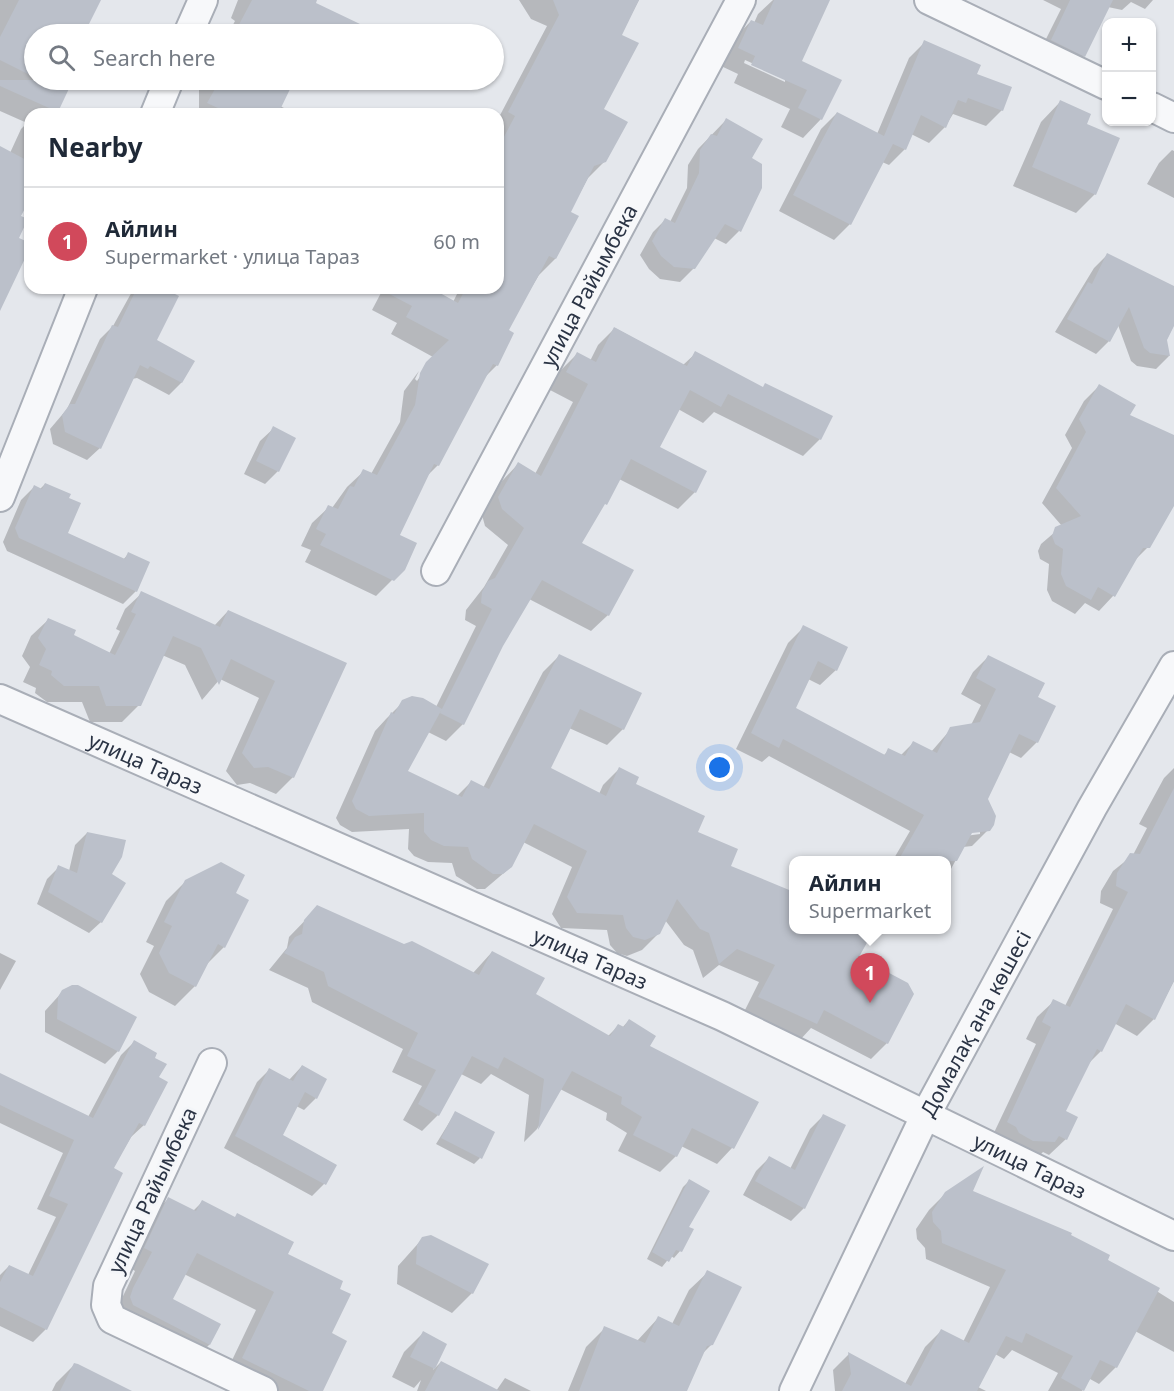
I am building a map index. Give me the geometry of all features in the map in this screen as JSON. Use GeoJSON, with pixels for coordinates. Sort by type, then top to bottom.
{"type":"FeatureCollection","features":[{"type":"Feature","properties":{"kind":"street"},"geometry":{"type":"LineString","coordinates":[[192,24],[203,0]]}},
{"type":"Feature","properties":{"kind":"street","name":"улица Райымбека"},"geometry":{"type":"LineString","coordinates":[[436,571],[741,0]]}},
{"type":"Feature","properties":{"kind":"street"},"geometry":{"type":"LineString","coordinates":[[929,0],[1102,83]]}},
{"type":"Feature","properties":{"kind":"street"},"geometry":{"type":"LineString","coordinates":[[157,108],[165,90]]}},
{"type":"Feature","properties":{"kind":"street"},"geometry":{"type":"LineString","coordinates":[[1156,109],[1174,118]]}},
{"type":"Feature","properties":{"kind":"street"},"geometry":{"type":"LineString","coordinates":[[0,497],[81,294]]}},
{"type":"Feature","properties":{"kind":"street","name":"Домалақ ана көшесі"},"geometry":{"type":"LineString","coordinates":[[794,1391],[925,1116],[1092,808],[1174,666]]}},
{"type":"Feature","properties":{"kind":"street","name":"улица Тараз"},"geometry":{"type":"LineString","coordinates":[[0,699],[722,1016],[1174,1236]]}},
{"type":"Feature","properties":{"kind":"street","name":"улица Райымбека"},"geometry":{"type":"LineString","coordinates":[[212,1063],[108,1286],[106,1305],[112,1318],[262,1391]]}},
{"type":"Feature","properties":{"kind":"building"},"geometry":{"type":"Polygon","coordinates":[[[19,0],[101,0],[89,24],[24,24],[24,72],[0,60],[0,37],[19,0]]]}},
{"type":"Feature","properties":{"kind":"building"},"geometry":{"type":"Polygon","coordinates":[[[252,0],[317,0],[316,3],[360,24],[239,24],[252,0]]]}},
{"type":"Feature","properties":{"kind":"building"},"geometry":{"type":"Polygon","coordinates":[[[553,0],[639,0],[622,35],[639,43],[604,109],[628,122],[606,162],[594,166],[571,212],[579,216],[556,259],[549,256],[509,330],[514,333],[498,366],[493,364],[439,466],[434,464],[400,535],[417,543],[405,570],[394,581],[320,545],[326,534],[316,529],[328,505],[338,509],[350,486],[354,487],[363,469],[377,475],[415,405],[420,373],[426,362],[449,340],[406,317],[412,306],[389,294],[442,294],[458,303],[463,294],[504,294],[504,137],[515,116],[508,112],[559,15],[553,0]]]}},
{"type":"Feature","properties":{"kind":"building"},"geometry":{"type":"Polygon","coordinates":[[[774,0],[830,0],[802,61],[842,80],[822,120],[798,108],[807,90],[751,65],[755,56],[738,48],[751,20],[763,25],[774,0]]]}},
{"type":"Feature","properties":{"kind":"building"},"geometry":{"type":"Polygon","coordinates":[[[1070,0],[1113,0],[1104,18],[1102,18],[1085,57],[1051,40],[1070,0]]]}},
{"type":"Feature","properties":{"kind":"building"},"geometry":{"type":"Polygon","coordinates":[[[924,40],[981,65],[977,74],[1012,87],[1003,111],[968,98],[966,103],[958,100],[946,128],[921,115],[906,150],[893,144],[851,225],[793,195],[837,112],[884,136],[924,40]]]}},
{"type":"Feature","properties":{"kind":"building"},"geometry":{"type":"Polygon","coordinates":[[[0,80],[24,80],[24,90],[68,90],[60,108],[49,108],[0,86],[0,80]]]}},
{"type":"Feature","properties":{"kind":"building"},"geometry":{"type":"Polygon","coordinates":[[[214,90],[290,90],[281,108],[218,108],[207,103],[214,90]]]}},
{"type":"Feature","properties":{"kind":"building"},"geometry":{"type":"Polygon","coordinates":[[[1060,100],[1091,114],[1087,124],[1120,138],[1096,195],[1032,167],[1060,100]]]}},
{"type":"Feature","properties":{"kind":"building"},"geometry":{"type":"Polygon","coordinates":[[[726,118],[763,139],[752,158],[762,164],[762,188],[741,232],[725,224],[695,269],[674,267],[661,256],[652,241],[665,218],[675,223],[699,173],[700,150],[711,134],[717,136],[726,118]]]}},
{"type":"Feature","properties":{"kind":"building"},"geometry":{"type":"Polygon","coordinates":[[[0,146],[24,159],[24,210],[21,216],[24,217],[24,227],[19,238],[24,240],[24,261],[0,311],[0,146]]]}},
{"type":"Feature","properties":{"kind":"building"},"geometry":{"type":"Polygon","coordinates":[[[1107,253],[1174,286],[1174,326],[1167,340],[1170,356],[1150,353],[1144,348],[1129,307],[1110,342],[1067,319],[1088,282],[1092,284],[1107,253]]]}},
{"type":"Feature","properties":{"kind":"building"},"geometry":{"type":"Polygon","coordinates":[[[134,294],[175,294],[179,296],[157,340],[195,361],[182,383],[150,366],[148,369],[140,365],[101,449],[65,432],[62,415],[70,404],[75,404],[112,325],[118,327],[134,294]]]}},
{"type":"Feature","properties":{"kind":"building"},"geometry":{"type":"Polygon","coordinates":[[[614,327],[687,366],[695,351],[763,387],[765,383],[833,416],[821,440],[728,394],[721,407],[690,390],[660,447],[707,471],[696,493],[631,459],[607,505],[605,504],[582,543],[634,570],[609,616],[542,580],[503,646],[464,725],[440,713],[492,609],[481,603],[482,592],[488,581],[495,578],[524,528],[502,509],[498,497],[518,462],[541,476],[588,384],[566,372],[577,352],[596,362],[614,327]]]}},
{"type":"Feature","properties":{"kind":"building"},"geometry":{"type":"Polygon","coordinates":[[[1099,384],[1136,405],[1130,415],[1174,435],[1174,506],[1150,548],[1143,548],[1115,597],[1098,587],[1091,600],[1066,586],[1061,574],[1063,549],[1055,544],[1052,536],[1055,527],[1081,516],[1056,488],[1086,432],[1079,419],[1099,384]]]}},
{"type":"Feature","properties":{"kind":"building"},"geometry":{"type":"Polygon","coordinates":[[[273,426],[296,438],[279,472],[256,461],[273,426]]]}},
{"type":"Feature","properties":{"kind":"building"},"geometry":{"type":"Polygon","coordinates":[[[45,483],[71,494],[69,498],[81,503],[68,533],[125,559],[128,552],[150,562],[137,592],[19,538],[15,528],[34,485],[42,489],[45,483]]]}},
{"type":"Feature","properties":{"kind":"building"},"geometry":{"type":"Polygon","coordinates":[[[141,591],[220,627],[228,610],[347,663],[294,778],[268,767],[254,768],[242,753],[275,681],[231,659],[219,685],[201,648],[173,636],[141,706],[106,706],[99,686],[64,686],[51,675],[52,671],[39,665],[46,649],[38,638],[48,618],[76,630],[74,635],[115,655],[136,614],[131,612],[141,591]]]}},
{"type":"Feature","properties":{"kind":"building"},"geometry":{"type":"Polygon","coordinates":[[[803,625],[848,647],[837,671],[818,661],[796,708],[885,755],[888,748],[905,756],[913,741],[937,753],[950,727],[980,722],[996,689],[976,678],[988,655],[1045,683],[1038,697],[1056,706],[1038,743],[1019,734],[988,799],[996,816],[994,825],[990,831],[972,833],[957,861],[951,861],[951,856],[901,856],[924,815],[783,739],[779,748],[751,733],[803,625]]]}},
{"type":"Feature","properties":{"kind":"building"},"geometry":{"type":"Polygon","coordinates":[[[559,654],[642,693],[624,730],[580,709],[551,768],[606,796],[619,767],[639,777],[636,784],[705,816],[698,832],[738,849],[731,866],[789,890],[789,934],[872,934],[859,957],[908,983],[914,994],[888,1044],[824,1010],[817,1024],[758,997],[775,965],[737,949],[719,964],[709,933],[700,929],[677,899],[660,934],[645,940],[633,937],[626,928],[623,915],[577,913],[567,897],[587,851],[534,824],[512,867],[503,874],[493,874],[472,859],[468,847],[444,846],[431,840],[424,832],[424,813],[369,816],[356,809],[352,801],[391,712],[394,714],[402,700],[412,696],[423,698],[442,709],[408,771],[462,797],[471,780],[489,789],[559,654]]]}},
{"type":"Feature","properties":{"kind":"building"},"geometry":{"type":"Polygon","coordinates":[[[1174,788],[1174,981],[1155,1020],[1126,1004],[1102,1052],[1097,1049],[1066,1111],[1078,1117],[1067,1140],[1059,1136],[1055,1142],[1033,1141],[1019,1133],[1016,1127],[1007,1122],[1051,1027],[1042,1022],[1053,999],[1070,1007],[1128,892],[1116,886],[1117,873],[1130,853],[1140,854],[1174,788]]]}},
{"type":"Feature","properties":{"kind":"building"},"geometry":{"type":"Polygon","coordinates":[[[87,832],[126,840],[122,857],[112,874],[126,883],[102,923],[48,892],[58,865],[77,873],[87,832]]]}},
{"type":"Feature","properties":{"kind":"building"},"geometry":{"type":"Polygon","coordinates":[[[221,862],[245,875],[236,893],[249,900],[225,948],[218,944],[196,987],[169,973],[159,953],[172,926],[164,922],[185,880],[221,862]]]}},
{"type":"Feature","properties":{"kind":"building"},"geometry":{"type":"Polygon","coordinates":[[[317,905],[404,944],[412,941],[479,975],[492,951],[545,978],[536,994],[610,1036],[618,1024],[624,1027],[629,1019],[656,1036],[650,1046],[759,1102],[734,1149],[692,1128],[677,1157],[633,1135],[642,1117],[621,1104],[622,1097],[572,1071],[538,1130],[544,1079],[504,1057],[498,1069],[472,1056],[439,1116],[418,1104],[436,1070],[407,1056],[418,1033],[328,986],[324,972],[284,953],[295,937],[302,934],[304,920],[317,905]]]}},
{"type":"Feature","properties":{"kind":"building"},"geometry":{"type":"Polygon","coordinates":[[[78,985],[137,1017],[119,1052],[57,1019],[58,997],[62,990],[78,985]]]}},
{"type":"Feature","properties":{"kind":"building"},"geometry":{"type":"Polygon","coordinates":[[[134,1040],[157,1053],[155,1058],[167,1064],[159,1077],[168,1082],[145,1126],[139,1123],[114,1168],[123,1173],[47,1330],[0,1307],[0,1282],[9,1265],[33,1276],[68,1204],[49,1196],[74,1140],[0,1105],[0,1073],[93,1118],[134,1040]]]}},
{"type":"Feature","properties":{"kind":"building"},"geometry":{"type":"Polygon","coordinates":[[[302,1065],[327,1079],[317,1099],[305,1092],[283,1135],[337,1165],[326,1185],[235,1136],[269,1068],[293,1081],[302,1065]]]}},
{"type":"Feature","properties":{"kind":"building"},"geometry":{"type":"Polygon","coordinates":[[[455,1111],[495,1132],[482,1159],[441,1138],[455,1111]]]}},
{"type":"Feature","properties":{"kind":"building"},"geometry":{"type":"Polygon","coordinates":[[[823,1114],[846,1125],[805,1209],[755,1181],[769,1156],[795,1170],[823,1114]]]}},
{"type":"Feature","properties":{"kind":"building"},"geometry":{"type":"Polygon","coordinates":[[[984,1166],[973,1191],[1072,1233],[1071,1235],[1110,1255],[1108,1260],[1160,1288],[1117,1368],[1100,1360],[1084,1391],[1061,1378],[1073,1356],[1026,1333],[1022,1343],[1006,1336],[977,1391],[842,1391],[851,1374],[848,1352],[911,1386],[941,1329],[969,1343],[1006,1270],[942,1243],[941,1231],[933,1222],[932,1212],[945,1192],[984,1166]]]}},
{"type":"Feature","properties":{"kind":"building"},"geometry":{"type":"Polygon","coordinates":[[[689,1179],[710,1191],[689,1227],[694,1229],[682,1252],[676,1250],[669,1262],[652,1252],[689,1179]]]}},
{"type":"Feature","properties":{"kind":"building"},"geometry":{"type":"Polygon","coordinates":[[[168,1197],[196,1211],[202,1200],[235,1217],[237,1213],[294,1242],[288,1254],[343,1281],[340,1289],[351,1294],[332,1333],[347,1341],[323,1391],[309,1391],[242,1358],[274,1292],[197,1253],[173,1299],[221,1324],[210,1345],[133,1305],[130,1297],[133,1288],[152,1252],[144,1248],[168,1197]]]}},
{"type":"Feature","properties":{"kind":"building"},"geometry":{"type":"Polygon","coordinates":[[[431,1235],[489,1264],[473,1294],[416,1264],[417,1245],[422,1237],[431,1235]]]}},
{"type":"Feature","properties":{"kind":"building"},"geometry":{"type":"Polygon","coordinates":[[[707,1270],[742,1287],[713,1345],[707,1346],[687,1391],[579,1391],[604,1326],[645,1343],[658,1316],[679,1326],[707,1270]]]}},
{"type":"Feature","properties":{"kind":"building"},"geometry":{"type":"Polygon","coordinates":[[[423,1331],[447,1344],[435,1369],[410,1357],[423,1331]]]}},
{"type":"Feature","properties":{"kind":"building"},"geometry":{"type":"Polygon","coordinates":[[[441,1361],[500,1391],[425,1391],[441,1361]]]}},
{"type":"Feature","properties":{"kind":"building"},"geometry":{"type":"Polygon","coordinates":[[[74,1363],[78,1364],[132,1391],[60,1391],[74,1363]]]}},
{"type":"Feature","properties":{"kind":"place","name":"Айлин"},"geometry":{"type":"Point","coordinates":[870,1003]}}]}
